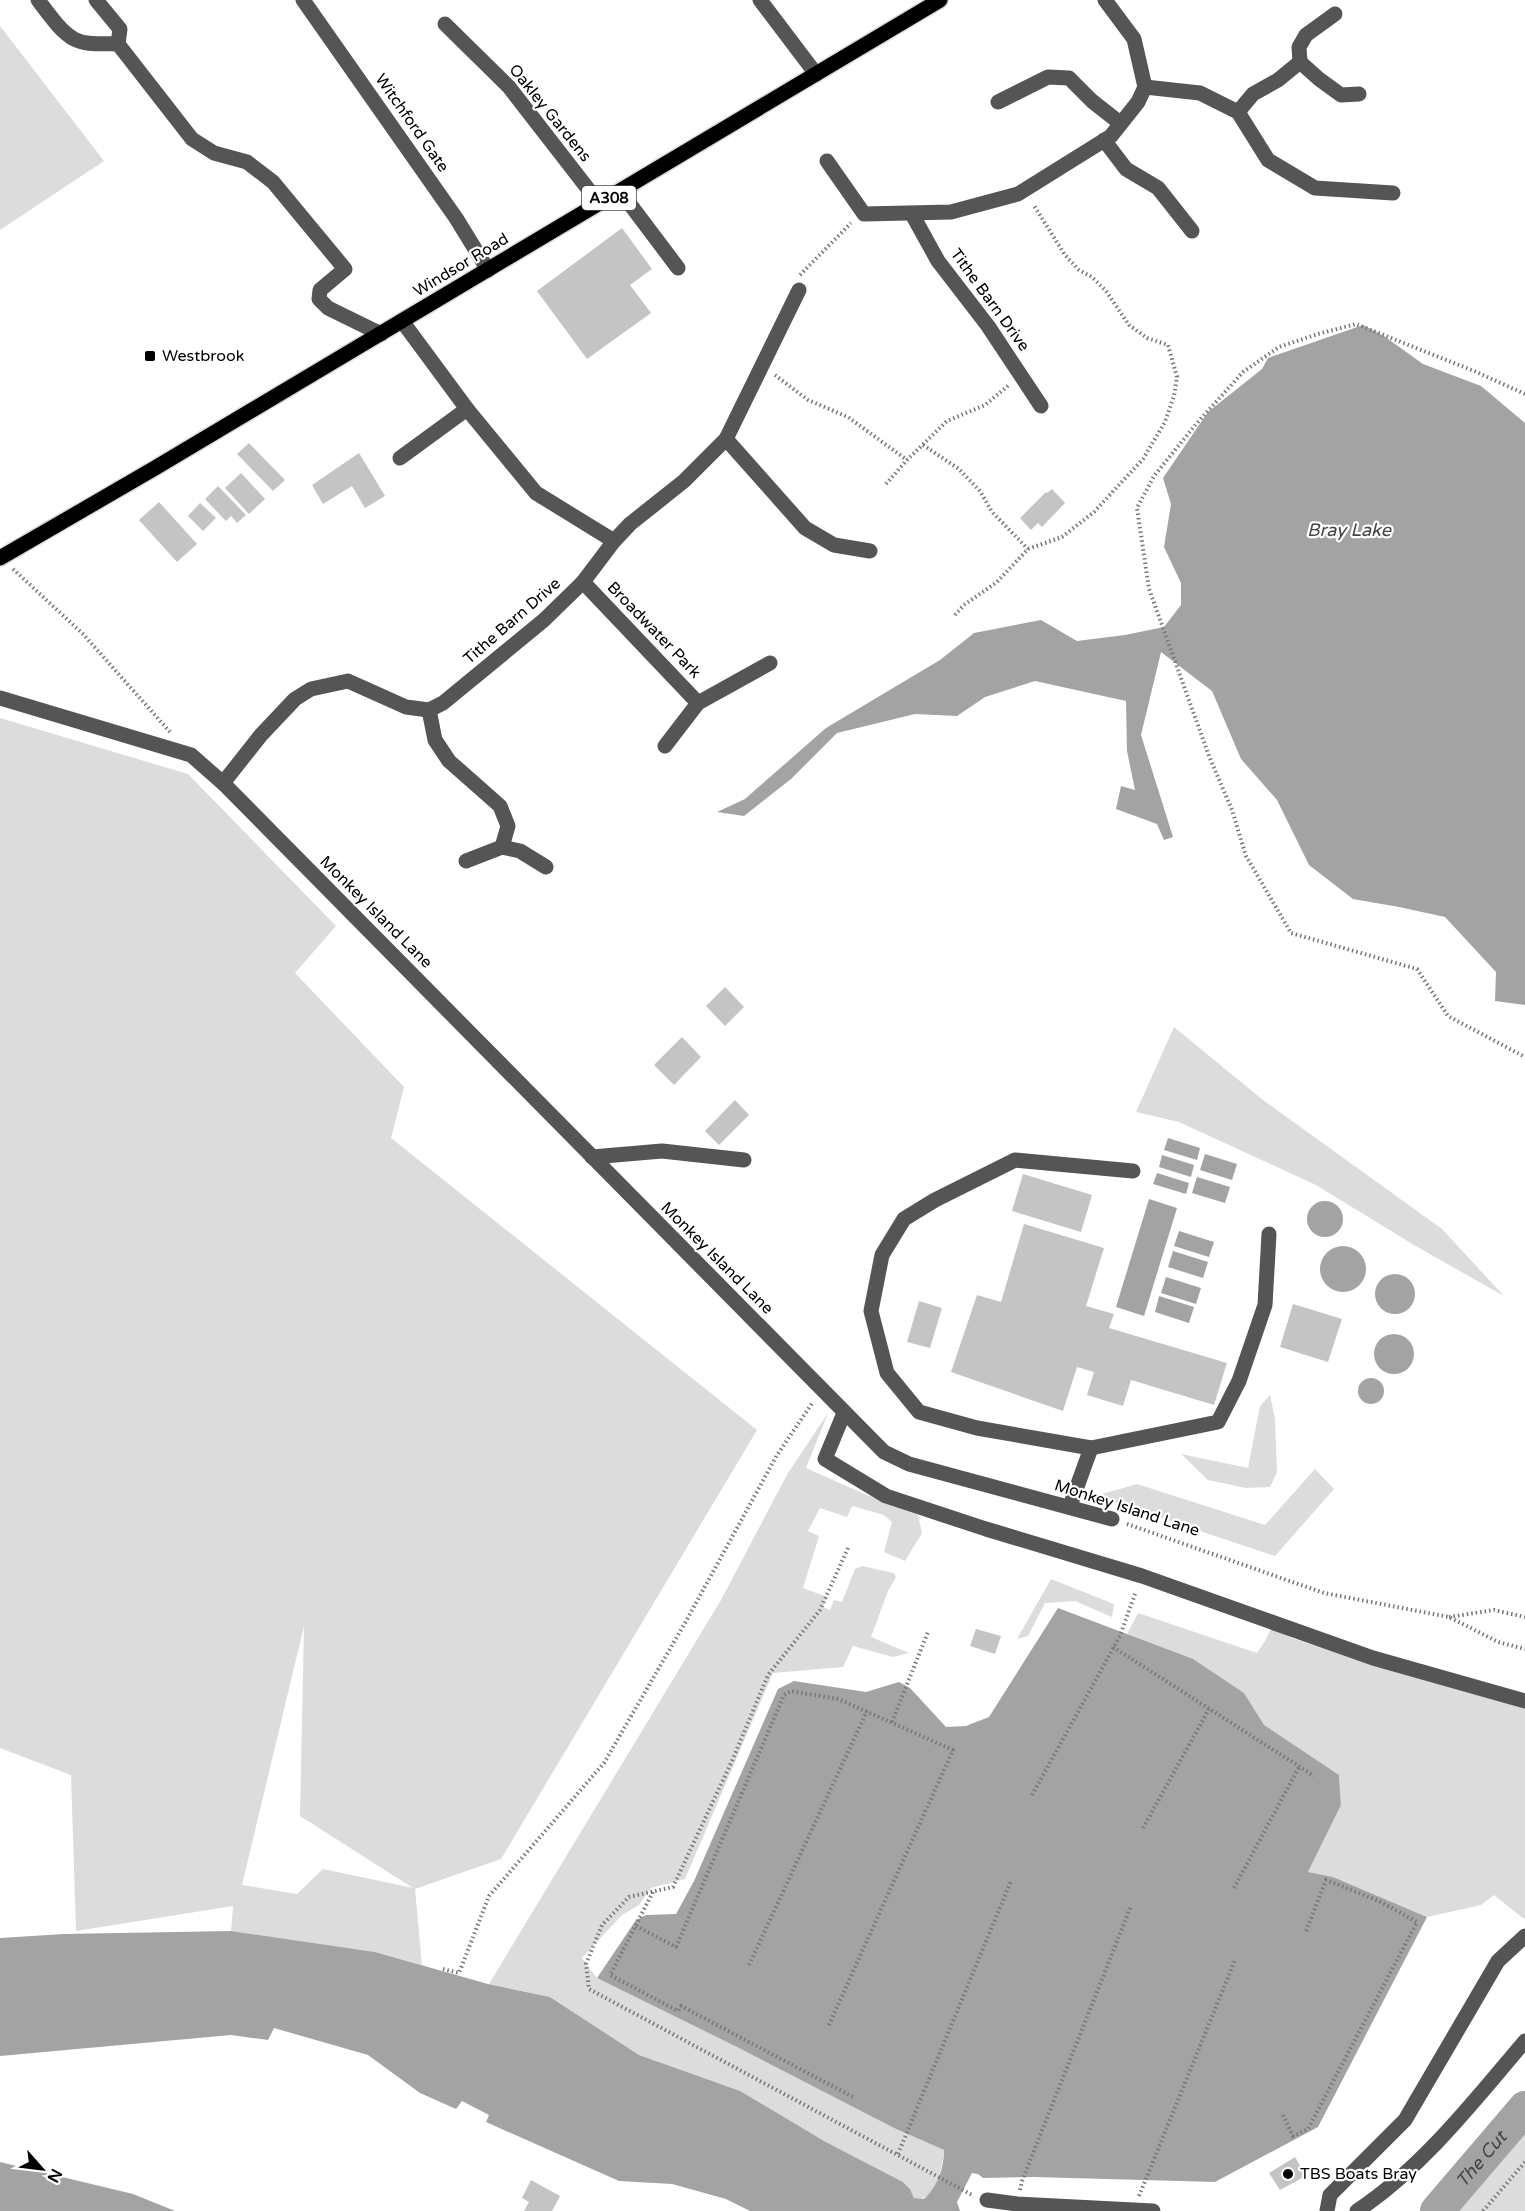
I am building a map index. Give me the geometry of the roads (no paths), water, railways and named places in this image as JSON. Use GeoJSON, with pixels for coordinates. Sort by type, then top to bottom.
{"type":"FeatureCollection","features":[{"type":"Feature","properties":{"kind":"main road","name":"Windsor Road"},"geometry":{"type":"LineString","coordinates":[[4,561],[940,0]]}},
{"type":"Feature","properties":{"kind":"street"},"geometry":{"type":"LineString","coordinates":[[38,0],[59,26],[74,39],[90,44],[118,44]]}},
{"type":"Feature","properties":{"kind":"street"},"geometry":{"type":"LineString","coordinates":[[96,0],[120,29],[118,44],[192,139],[214,153],[247,162],[273,182],[345,269],[320,290],[319,299],[328,308],[381,334]]}},
{"type":"Feature","properties":{"kind":"street","name":"Witchford Gate"},"geometry":{"type":"LineString","coordinates":[[303,0],[456,218],[488,270]]}},
{"type":"Feature","properties":{"kind":"street"},"geometry":{"type":"LineString","coordinates":[[760,0],[816,74]]}},
{"type":"Feature","properties":{"kind":"street"},"geometry":{"type":"LineString","coordinates":[[827,161],[864,214],[951,212],[1018,194],[1025,190],[1111,136],[1138,102],[1145,87],[1134,39],[1105,0]]}},
{"type":"Feature","properties":{"kind":"street"},"geometry":{"type":"LineString","coordinates":[[1335,14],[1306,35],[1299,47],[1300,62],[1341,95],[1359,94]]}},
{"type":"Feature","properties":{"kind":"street","name":"Oakley Gardens"},"geometry":{"type":"LineString","coordinates":[[445,24],[509,87],[599,203]]}},
{"type":"Feature","properties":{"kind":"street"},"geometry":{"type":"LineString","coordinates":[[1238,112],[1253,94],[1278,80],[1300,62]]}},
{"type":"Feature","properties":{"kind":"street"},"geometry":{"type":"LineString","coordinates":[[998,102],[1048,77],[1069,78],[1092,101],[1120,123]]}},
{"type":"Feature","properties":{"kind":"street"},"geometry":{"type":"LineString","coordinates":[[1145,87],[1200,93],[1238,112],[1268,160],[1315,188],[1393,193]]}},
{"type":"Feature","properties":{"kind":"street"},"geometry":{"type":"LineString","coordinates":[[1104,140],[1126,170],[1158,188],[1192,231]]}},
{"type":"Feature","properties":{"kind":"street"},"geometry":{"type":"LineString","coordinates":[[620,191],[678,268]]}},
{"type":"Feature","properties":{"kind":"street","name":"Tithe Barn Drive"},"geometry":{"type":"LineString","coordinates":[[912,214],[939,261],[988,326],[1041,406]]}},
{"type":"Feature","properties":{"kind":"street","name":"Tithe Barn Drive"},"geometry":{"type":"LineString","coordinates":[[429,710],[443,703],[544,620],[583,582],[630,524],[684,481],[726,439],[799,290]]}},
{"type":"Feature","properties":{"kind":"street"},"geometry":{"type":"LineString","coordinates":[[402,321],[467,409],[536,492],[614,541]]}},
{"type":"Feature","properties":{"kind":"street"},"geometry":{"type":"LineString","coordinates":[[400,458],[467,409]]}},
{"type":"Feature","properties":{"kind":"street"},"geometry":{"type":"LineString","coordinates":[[726,439],[805,528],[834,545],[870,551]]}},
{"type":"Feature","properties":{"kind":"street","name":"Broadwater Park"},"geometry":{"type":"LineString","coordinates":[[583,582],[698,703]]}},
{"type":"Feature","properties":{"kind":"street","name":"Broadwater Park"},"geometry":{"type":"LineString","coordinates":[[665,746],[698,703],[770,663]]}},
{"type":"Feature","properties":{"kind":"street"},"geometry":{"type":"LineString","coordinates":[[223,783],[261,735],[296,699],[311,689],[348,681],[406,707],[429,710],[435,740],[448,761],[500,806],[508,826],[502,847]]}},
{"type":"Feature","properties":{"kind":"street","name":"Monkey Island Lane"},"geometry":{"type":"LineString","coordinates":[[0,698],[191,754],[223,783],[884,1452],[909,1464],[1112,1519]]}},
{"type":"Feature","properties":{"kind":"street"},"geometry":{"type":"LineString","coordinates":[[466,861],[502,847],[519,851],[546,867]]}},
{"type":"Feature","properties":{"kind":"street"},"geometry":{"type":"LineString","coordinates":[[592,1156],[662,1151],[744,1160]]}},
{"type":"Feature","properties":{"kind":"street"},"geometry":{"type":"LineString","coordinates":[[1133,1171],[1015,1160],[935,1200],[904,1219],[882,1255],[871,1311],[887,1373],[919,1412],[977,1428],[1091,1448],[1218,1422],[1239,1381],[1266,1305],[1269,1234]]}},
{"type":"Feature","properties":{"kind":"street"},"geometry":{"type":"LineString","coordinates":[[844,1413],[825,1459],[886,1496],[1142,1576],[1373,1658],[1525,1701]]}},
{"type":"Feature","properties":{"kind":"street"},"geometry":{"type":"LineString","coordinates":[[1070,1506],[1091,1448]]}},
{"type":"Feature","properties":{"kind":"street"},"geometry":{"type":"LineString","coordinates":[[1327,2211],[1330,2195],[1405,2120],[1498,1960],[1525,1936]]}},
{"type":"Feature","properties":{"kind":"street"},"geometry":{"type":"LineString","coordinates":[[1357,2211],[1386,2192],[1455,2122],[1525,2041]]}},
{"type":"Feature","properties":{"kind":"street"},"geometry":{"type":"LineString","coordinates":[[981,2198],[1017,2204],[1153,2211]]}},
{"type":"Feature","properties":{"kind":"water","name":"Bray Lake"},"geometry":{"type":"Polygon","coordinates":[[[1363,325],[1384,336],[1423,364],[1481,386],[1525,423],[1525,1005],[1495,1001],[1496,972],[1445,917],[1353,899],[1309,865],[1277,800],[1241,759],[1212,691],[1161,652],[1141,735],[1173,837],[1164,840],[1157,824],[1116,809],[1121,786],[1135,790],[1127,751],[1126,701],[1035,681],[985,697],[957,716],[915,714],[837,733],[791,779],[744,816],[717,812],[745,799],[826,728],[940,660],[974,633],[1041,620],[1077,641],[1164,627],[1181,605],[1181,583],[1164,547],[1171,504],[1163,478],[1208,412],[1262,369],[1268,358],[1363,325]]]}},
{"type":"Feature","properties":{"kind":"water"},"geometry":{"type":"Polygon","coordinates":[[[1168,1138],[1200,1148],[1197,1160],[1164,1150],[1168,1138]]]}},
{"type":"Feature","properties":{"kind":"water"},"geometry":{"type":"Polygon","coordinates":[[[1205,1154],[1237,1164],[1232,1180],[1200,1170],[1205,1154]]]}},
{"type":"Feature","properties":{"kind":"water"},"geometry":{"type":"Polygon","coordinates":[[[1162,1155],[1194,1165],[1191,1177],[1159,1167],[1162,1155]]]}},
{"type":"Feature","properties":{"kind":"water"},"geometry":{"type":"Polygon","coordinates":[[[1157,1173],[1189,1183],[1186,1194],[1153,1184],[1157,1173]]]}},
{"type":"Feature","properties":{"kind":"water"},"geometry":{"type":"Polygon","coordinates":[[[1197,1177],[1230,1187],[1225,1203],[1192,1193],[1197,1177]]]}},
{"type":"Feature","properties":{"kind":"water"},"geometry":{"type":"Polygon","coordinates":[[[1149,1199],[1177,1208],[1144,1316],[1116,1307],[1149,1199]]]}},
{"type":"Feature","properties":{"kind":"water"},"geometry":{"type":"Polygon","coordinates":[[[1325,1201],[1338,1206],[1343,1219],[1338,1232],[1325,1237],[1312,1232],[1307,1219],[1312,1206],[1325,1201]]]}},
{"type":"Feature","properties":{"kind":"water"},"geometry":{"type":"Polygon","coordinates":[[[1179,1231],[1214,1242],[1209,1257],[1174,1246],[1179,1231]]]}},
{"type":"Feature","properties":{"kind":"water"},"geometry":{"type":"Polygon","coordinates":[[[1343,1246],[1359,1253],[1366,1269],[1359,1285],[1343,1292],[1327,1285],[1320,1269],[1327,1253],[1343,1246]]]}},
{"type":"Feature","properties":{"kind":"water"},"geometry":{"type":"Polygon","coordinates":[[[1173,1251],[1208,1262],[1203,1278],[1168,1267],[1173,1251]]]}},
{"type":"Feature","properties":{"kind":"water"},"geometry":{"type":"Polygon","coordinates":[[[1395,1274],[1409,1280],[1415,1294],[1409,1308],[1395,1314],[1381,1308],[1375,1294],[1381,1280],[1395,1274]]]}},
{"type":"Feature","properties":{"kind":"water"},"geometry":{"type":"Polygon","coordinates":[[[1166,1277],[1201,1288],[1196,1304],[1161,1293],[1166,1277]]]}},
{"type":"Feature","properties":{"kind":"water"},"geometry":{"type":"Polygon","coordinates":[[[1159,1296],[1194,1307],[1189,1323],[1155,1312],[1159,1296]]]}},
{"type":"Feature","properties":{"kind":"water"},"geometry":{"type":"Polygon","coordinates":[[[1394,1334],[1408,1340],[1414,1354],[1408,1368],[1394,1374],[1380,1368],[1374,1354],[1380,1340],[1394,1334]]]}},
{"type":"Feature","properties":{"kind":"water"},"geometry":{"type":"Polygon","coordinates":[[[1371,1378],[1380,1382],[1384,1391],[1380,1400],[1371,1404],[1362,1400],[1358,1391],[1362,1382],[1371,1378]]]}},
{"type":"Feature","properties":{"kind":"water"},"geometry":{"type":"Polygon","coordinates":[[[1058,1608],[1193,1659],[1244,1693],[1264,1725],[1339,1775],[1341,1805],[1308,1872],[1333,1877],[1427,1917],[1318,2127],[1215,2182],[1034,2177],[983,2178],[972,2173],[957,2202],[960,2211],[750,2211],[726,2199],[672,2184],[619,2181],[486,2122],[489,2115],[462,2101],[456,2109],[420,2093],[368,2055],[274,2028],[268,2040],[231,2035],[0,2056],[0,1938],[64,1934],[231,1931],[375,1952],[488,1984],[550,1997],[639,2055],[740,2091],[824,2141],[903,2182],[910,2189],[914,2198],[924,2199],[939,2176],[944,2150],[894,2128],[597,1978],[636,1920],[646,1915],[676,1914],[694,1881],[778,1689],[794,1681],[866,1692],[899,1682],[910,1688],[946,1727],[966,1726],[989,1717],[1058,1608]]]}},
{"type":"Feature","properties":{"kind":"water"},"geometry":{"type":"Polygon","coordinates":[[[0,2162],[133,2194],[175,2211],[0,2211],[0,2162]]]}},
{"type":"Feature","properties":{"kind":"waterway","name":"The Cut"},"geometry":{"type":"LineString","coordinates":[[1437,2211],[1525,2108]]}},
{"type":"Feature","properties":{"kind":"place","name":"Westbrook"},"geometry":{"type":"Point","coordinates":[150,356]}},
{"type":"Feature","properties":{"kind":"place","name":"TBS Boats Bray"},"geometry":{"type":"Point","coordinates":[1288,2174]}}]}
